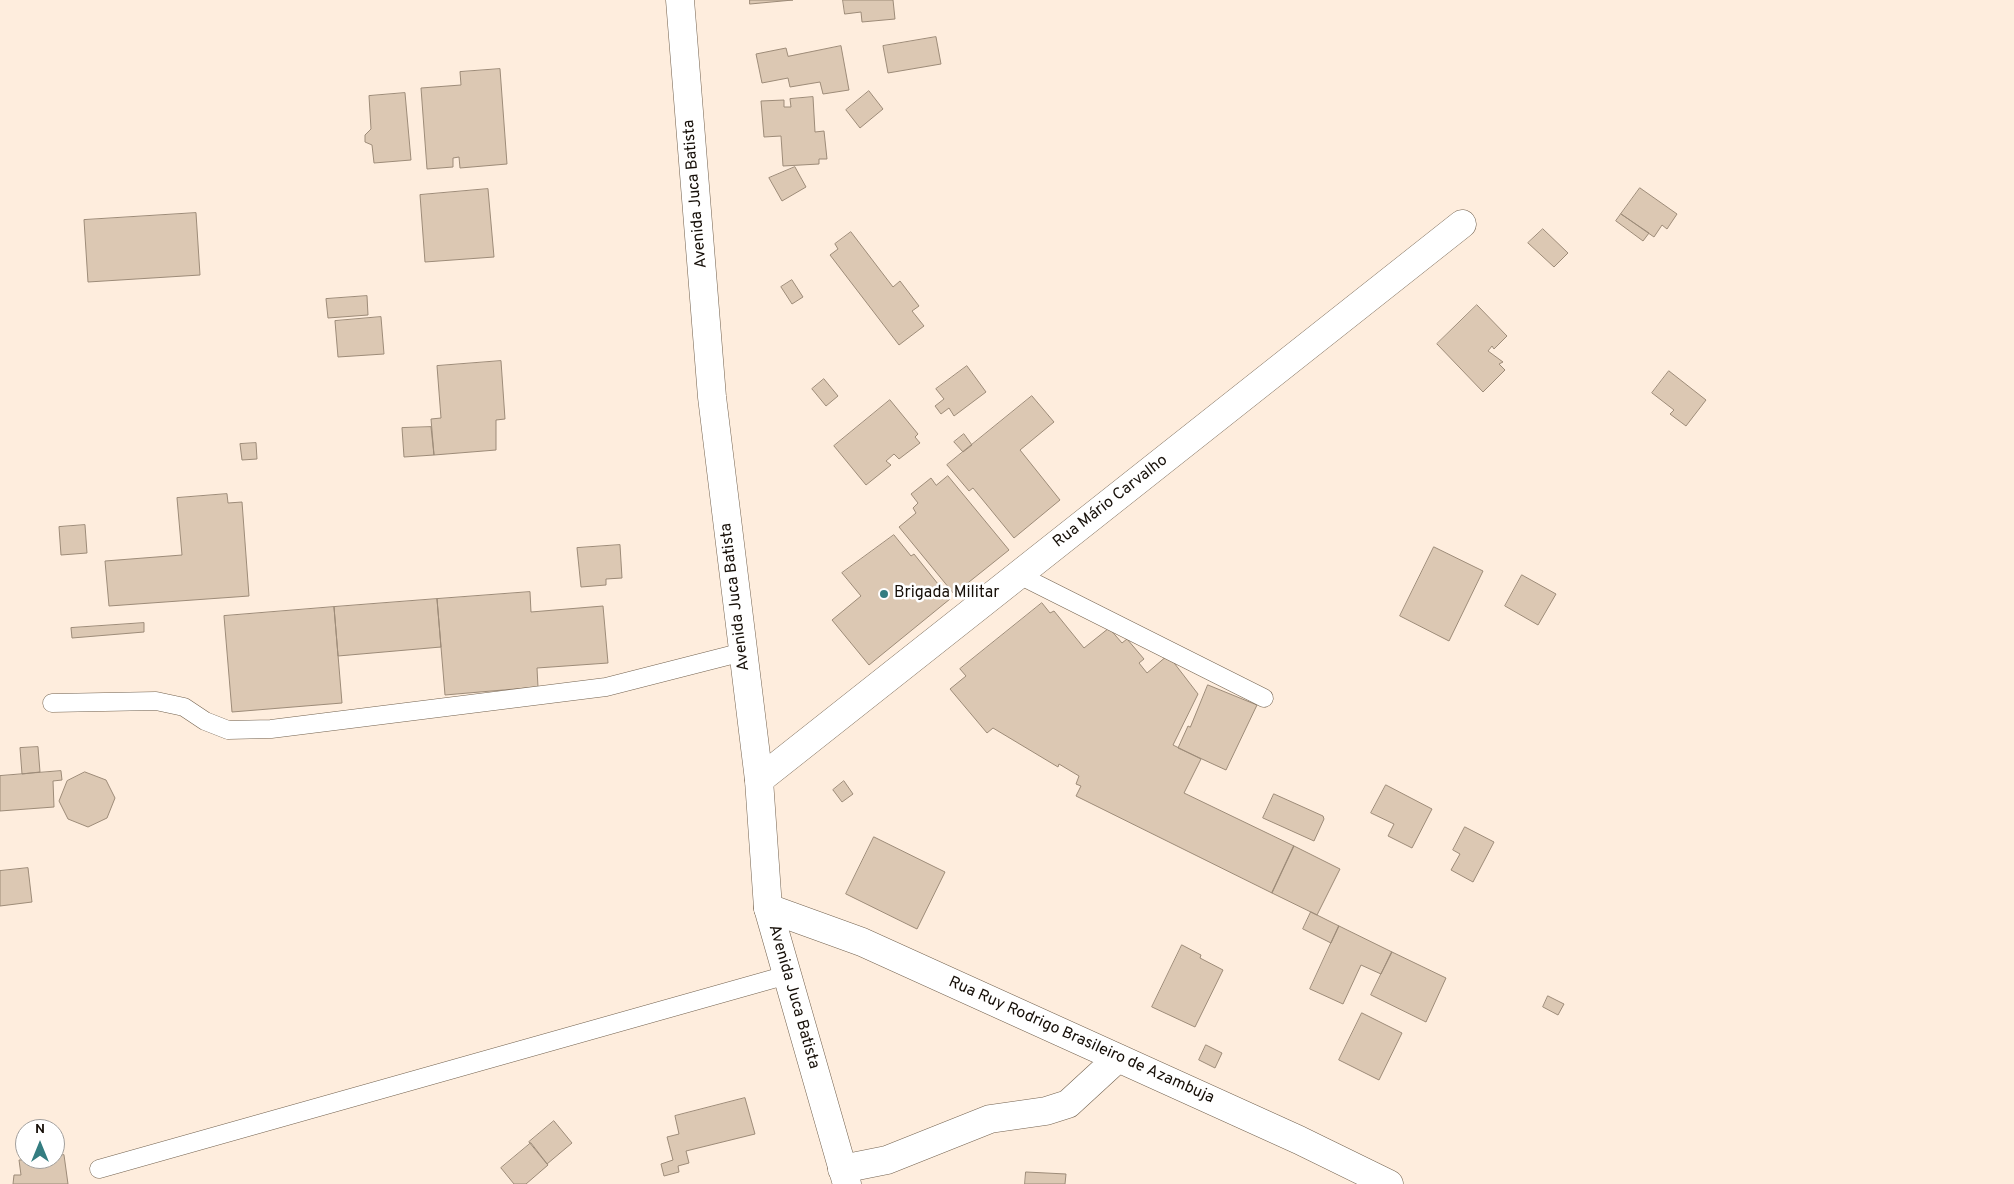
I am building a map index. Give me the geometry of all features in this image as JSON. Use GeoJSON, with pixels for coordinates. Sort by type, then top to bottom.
{"type":"FeatureCollection","features":[{"type":"Feature","properties":{"kind":"street","name":"Avenida Juca Batista"},"geometry":{"type":"LineString","coordinates":[[680,0],[712,397],[759,780],[768,908],[844,1177]]}},
{"type":"Feature","properties":{"kind":"street","name":"Rua Mário Carvalho"},"geometry":{"type":"LineString","coordinates":[[759,780],[1462,224]]}},
{"type":"Feature","properties":{"kind":"street","name":"Rua Ruy Rodrigo Brasileiro de Azambuja"},"geometry":{"type":"LineString","coordinates":[[768,908],[862,942],[1299,1140],[1389,1184]]}},
{"type":"Feature","properties":{"kind":"street"},"geometry":{"type":"LineString","coordinates":[[844,1177],[990,1119],[1046,1111],[1068,1104],[1118,1058]]}},
{"type":"Feature","properties":{"kind":"lane"},"geometry":{"type":"LineString","coordinates":[[1019,575],[1264,698]]}},
{"type":"Feature","properties":{"kind":"lane"},"geometry":{"type":"LineString","coordinates":[[52,703],[156,701],[184,707],[206,721],[228,730],[271,728],[606,687],[743,652]]}},
{"type":"Feature","properties":{"kind":"lane"},"geometry":{"type":"LineString","coordinates":[[99,1169],[787,975]]}},
{"type":"Feature","properties":{"kind":"building"},"geometry":{"type":"Polygon","coordinates":[[[750,0],[793,0],[750,4],[750,0]]]}},
{"type":"Feature","properties":{"kind":"building"},"geometry":{"type":"Polygon","coordinates":[[[843,0],[893,0],[895,19],[862,22],[861,12],[845,14],[843,0]]]}},
{"type":"Feature","properties":{"kind":"building"},"geometry":{"type":"Polygon","coordinates":[[[936,37],[941,64],[888,73],[883,46],[936,37]]]}},
{"type":"Feature","properties":{"kind":"building"},"geometry":{"type":"Polygon","coordinates":[[[841,46],[849,90],[823,94],[820,82],[790,87],[788,78],[762,83],[756,54],[786,48],[788,56],[841,46]]]}},
{"type":"Feature","properties":{"kind":"building"},"geometry":{"type":"Polygon","coordinates":[[[500,69],[507,164],[460,168],[459,157],[453,158],[453,167],[427,169],[421,88],[461,85],[460,72],[500,69]]]}},
{"type":"Feature","properties":{"kind":"building"},"geometry":{"type":"Polygon","coordinates":[[[869,91],[883,109],[860,128],[846,110],[869,91]]]}},
{"type":"Feature","properties":{"kind":"building"},"geometry":{"type":"Polygon","coordinates":[[[405,93],[411,160],[374,163],[372,145],[365,142],[365,135],[371,129],[369,96],[405,93]]]}},
{"type":"Feature","properties":{"kind":"building"},"geometry":{"type":"Polygon","coordinates":[[[813,97],[815,132],[824,131],[827,159],[819,159],[819,164],[783,166],[781,136],[764,137],[761,101],[784,100],[784,107],[791,107],[790,99],[813,97]]]}},
{"type":"Feature","properties":{"kind":"building"},"geometry":{"type":"Polygon","coordinates":[[[795,167],[806,187],[782,201],[769,178],[795,167]]]}},
{"type":"Feature","properties":{"kind":"building"},"geometry":{"type":"Polygon","coordinates":[[[1640,188],[1677,214],[1667,229],[1662,225],[1654,237],[1621,214],[1640,188]]]}},
{"type":"Feature","properties":{"kind":"building"},"geometry":{"type":"Polygon","coordinates":[[[488,189],[494,257],[425,262],[420,195],[488,189]]]}},
{"type":"Feature","properties":{"kind":"building"},"geometry":{"type":"Polygon","coordinates":[[[196,213],[200,275],[88,282],[84,220],[196,213]]]}},
{"type":"Feature","properties":{"kind":"building"},"geometry":{"type":"Polygon","coordinates":[[[1621,214],[1649,233],[1643,241],[1616,221],[1621,214]]]}},
{"type":"Feature","properties":{"kind":"building"},"geometry":{"type":"Polygon","coordinates":[[[1543,229],[1568,253],[1554,267],[1528,243],[1543,229]]]}},
{"type":"Feature","properties":{"kind":"building"},"geometry":{"type":"Polygon","coordinates":[[[851,232],[893,287],[900,281],[919,306],[912,311],[924,326],[899,345],[830,255],[838,249],[835,244],[851,232]]]}},
{"type":"Feature","properties":{"kind":"building"},"geometry":{"type":"Polygon","coordinates":[[[792,280],[803,297],[792,304],[781,287],[792,280]]]}},
{"type":"Feature","properties":{"kind":"building"},"geometry":{"type":"Polygon","coordinates":[[[367,296],[368,315],[328,318],[326,299],[367,296]]]}},
{"type":"Feature","properties":{"kind":"building"},"geometry":{"type":"Polygon","coordinates":[[[1477,305],[1507,336],[1494,349],[1492,346],[1488,351],[1503,362],[1499,364],[1505,370],[1483,392],[1437,344],[1477,305]]]}},
{"type":"Feature","properties":{"kind":"building"},"geometry":{"type":"Polygon","coordinates":[[[381,317],[384,354],[338,357],[335,321],[381,317]]]}},
{"type":"Feature","properties":{"kind":"building"},"geometry":{"type":"Polygon","coordinates":[[[501,361],[505,419],[496,420],[496,450],[434,455],[431,419],[441,418],[437,366],[501,361]]]}},
{"type":"Feature","properties":{"kind":"building"},"geometry":{"type":"Polygon","coordinates":[[[967,366],[986,392],[954,416],[949,408],[941,414],[935,406],[944,399],[936,389],[967,366]]]}},
{"type":"Feature","properties":{"kind":"building"},"geometry":{"type":"Polygon","coordinates":[[[1669,371],[1706,400],[1686,426],[1670,414],[1674,410],[1652,393],[1669,371]]]}},
{"type":"Feature","properties":{"kind":"building"},"geometry":{"type":"Polygon","coordinates":[[[824,379],[838,396],[826,406],[812,389],[824,379]]]}},
{"type":"Feature","properties":{"kind":"building"},"geometry":{"type":"Polygon","coordinates":[[[1032,396],[1054,422],[1020,450],[1060,500],[1014,538],[973,488],[969,491],[947,465],[1032,396]]]}},
{"type":"Feature","properties":{"kind":"building"},"geometry":{"type":"Polygon","coordinates":[[[890,400],[918,434],[915,437],[920,443],[899,459],[894,454],[886,461],[891,465],[866,485],[834,446],[890,400]]]}},
{"type":"Feature","properties":{"kind":"building"},"geometry":{"type":"Polygon","coordinates":[[[431,427],[434,455],[404,457],[402,428],[431,427]]]}},
{"type":"Feature","properties":{"kind":"building"},"geometry":{"type":"Polygon","coordinates":[[[964,434],[972,445],[963,452],[954,442],[964,434]]]}},
{"type":"Feature","properties":{"kind":"building"},"geometry":{"type":"Polygon","coordinates":[[[256,443],[257,459],[242,460],[240,444],[256,443]]]}},
{"type":"Feature","properties":{"kind":"building"},"geometry":{"type":"Polygon","coordinates":[[[948,476],[1009,550],[954,594],[899,527],[916,513],[913,508],[918,503],[911,494],[931,478],[936,485],[948,476]]]}},
{"type":"Feature","properties":{"kind":"building"},"geometry":{"type":"Polygon","coordinates":[[[227,494],[228,503],[242,502],[249,596],[109,606],[105,561],[182,555],[177,498],[227,494]]]}},
{"type":"Feature","properties":{"kind":"building"},"geometry":{"type":"Polygon","coordinates":[[[85,525],[87,553],[61,555],[59,527],[85,525]]]}},
{"type":"Feature","properties":{"kind":"building"},"geometry":{"type":"Polygon","coordinates":[[[894,535],[911,556],[914,554],[950,599],[869,665],[832,620],[861,596],[842,573],[894,535]]]}},
{"type":"Feature","properties":{"kind":"building"},"geometry":{"type":"Polygon","coordinates":[[[620,545],[622,578],[606,579],[606,585],[581,587],[577,548],[620,545]]]}},
{"type":"Feature","properties":{"kind":"building"},"geometry":{"type":"Polygon","coordinates":[[[1434,547],[1483,571],[1449,641],[1400,616],[1434,547]]]}},
{"type":"Feature","properties":{"kind":"building"},"geometry":{"type":"Polygon","coordinates":[[[1522,575],[1556,594],[1538,625],[1505,606],[1522,575]]]}},
{"type":"Feature","properties":{"kind":"building"},"geometry":{"type":"Polygon","coordinates":[[[530,592],[531,612],[603,606],[608,663],[537,668],[538,687],[445,695],[437,599],[530,592]]]}},
{"type":"Feature","properties":{"kind":"building"},"geometry":{"type":"Polygon","coordinates":[[[437,599],[441,647],[338,656],[334,607],[437,599]]]}},
{"type":"Feature","properties":{"kind":"building"},"geometry":{"type":"Polygon","coordinates":[[[1042,603],[1050,613],[1054,611],[1084,648],[1109,628],[1122,643],[1127,639],[1144,659],[1139,663],[1147,673],[1168,655],[1198,694],[1173,745],[1201,759],[1184,793],[1294,846],[1272,893],[1076,796],[1081,786],[1076,784],[1079,776],[1059,764],[1058,767],[993,728],[987,733],[950,689],[966,676],[960,669],[1042,603]]]}},
{"type":"Feature","properties":{"kind":"building"},"geometry":{"type":"Polygon","coordinates":[[[334,607],[342,703],[232,712],[224,616],[334,607]]]}},
{"type":"Feature","properties":{"kind":"building"},"geometry":{"type":"Polygon","coordinates":[[[144,623],[144,632],[72,638],[71,628],[144,623]]]}},
{"type":"Feature","properties":{"kind":"building"},"geometry":{"type":"Polygon","coordinates":[[[1208,685],[1257,705],[1226,770],[1178,748],[1188,726],[1190,727],[1208,685]]]}},
{"type":"Feature","properties":{"kind":"building"},"geometry":{"type":"Polygon","coordinates":[[[38,747],[40,772],[22,774],[20,748],[38,747]]]}},
{"type":"Feature","properties":{"kind":"building"},"geometry":{"type":"Polygon","coordinates":[[[61,771],[62,780],[53,781],[54,807],[0,811],[0,776],[61,771]]]}},
{"type":"Feature","properties":{"kind":"building"},"geometry":{"type":"Polygon","coordinates":[[[85,772],[106,780],[115,798],[107,818],[88,827],[68,819],[59,801],[67,781],[85,772]]]}},
{"type":"Feature","properties":{"kind":"building"},"geometry":{"type":"Polygon","coordinates":[[[844,781],[853,794],[842,802],[833,790],[844,781]]]}},
{"type":"Feature","properties":{"kind":"building"},"geometry":{"type":"Polygon","coordinates":[[[1386,785],[1432,809],[1412,848],[1388,836],[1394,824],[1371,813],[1386,785]]]}},
{"type":"Feature","properties":{"kind":"building"},"geometry":{"type":"Polygon","coordinates":[[[1274,794],[1323,816],[1324,819],[1314,841],[1263,818],[1274,794]]]}},
{"type":"Feature","properties":{"kind":"building"},"geometry":{"type":"Polygon","coordinates":[[[1465,827],[1494,842],[1473,882],[1451,870],[1460,854],[1453,850],[1465,827]]]}},
{"type":"Feature","properties":{"kind":"building"},"geometry":{"type":"Polygon","coordinates":[[[874,837],[945,872],[917,929],[846,894],[874,837]]]}},
{"type":"Feature","properties":{"kind":"building"},"geometry":{"type":"Polygon","coordinates":[[[1294,846],[1340,869],[1317,915],[1272,893],[1294,846]]]}},
{"type":"Feature","properties":{"kind":"building"},"geometry":{"type":"Polygon","coordinates":[[[28,868],[32,902],[0,906],[0,871],[28,868]]]}},
{"type":"Feature","properties":{"kind":"building"},"geometry":{"type":"Polygon","coordinates":[[[1311,912],[1339,926],[1331,943],[1303,929],[1311,912]]]}},
{"type":"Feature","properties":{"kind":"building"},"geometry":{"type":"Polygon","coordinates":[[[1339,926],[1392,952],[1381,974],[1361,965],[1343,1004],[1310,989],[1339,926]]]}},
{"type":"Feature","properties":{"kind":"building"},"geometry":{"type":"Polygon","coordinates":[[[1182,945],[1201,955],[1200,958],[1223,970],[1195,1027],[1152,1007],[1182,945]]]}},
{"type":"Feature","properties":{"kind":"building"},"geometry":{"type":"Polygon","coordinates":[[[1392,952],[1446,978],[1426,1022],[1371,995],[1392,952]]]}},
{"type":"Feature","properties":{"kind":"building"},"geometry":{"type":"Polygon","coordinates":[[[1548,996],[1564,1004],[1558,1015],[1543,1007],[1548,996]]]}},
{"type":"Feature","properties":{"kind":"building"},"geometry":{"type":"Polygon","coordinates":[[[1362,1013],[1402,1033],[1379,1080],[1339,1060],[1362,1013]]]}},
{"type":"Feature","properties":{"kind":"building"},"geometry":{"type":"Polygon","coordinates":[[[1206,1045],[1222,1053],[1215,1068],[1199,1060],[1206,1045]]]}},
{"type":"Feature","properties":{"kind":"building"},"geometry":{"type":"Polygon","coordinates":[[[745,1098],[755,1134],[686,1151],[689,1163],[678,1166],[679,1172],[664,1176],[661,1164],[673,1160],[667,1137],[679,1134],[675,1116],[745,1098]]]}},
{"type":"Feature","properties":{"kind":"building"},"geometry":{"type":"Polygon","coordinates":[[[554,1121],[572,1143],[547,1164],[529,1142],[554,1121]]]}},
{"type":"Feature","properties":{"kind":"building"},"geometry":{"type":"Polygon","coordinates":[[[531,1143],[548,1165],[526,1184],[514,1184],[501,1168],[531,1143]]]}},
{"type":"Feature","properties":{"kind":"building"},"geometry":{"type":"Polygon","coordinates":[[[65,1162],[68,1184],[13,1184],[14,1175],[21,1175],[20,1169],[65,1169],[65,1162]]]}},
{"type":"Feature","properties":{"kind":"building"},"geometry":{"type":"Polygon","coordinates":[[[1026,1172],[1066,1174],[1065,1184],[1025,1184],[1026,1172]]]}},
{"type":"Feature","properties":{"kind":"place","name":"Brigada Militar"},"geometry":{"type":"Point","coordinates":[884,594]}}]}
